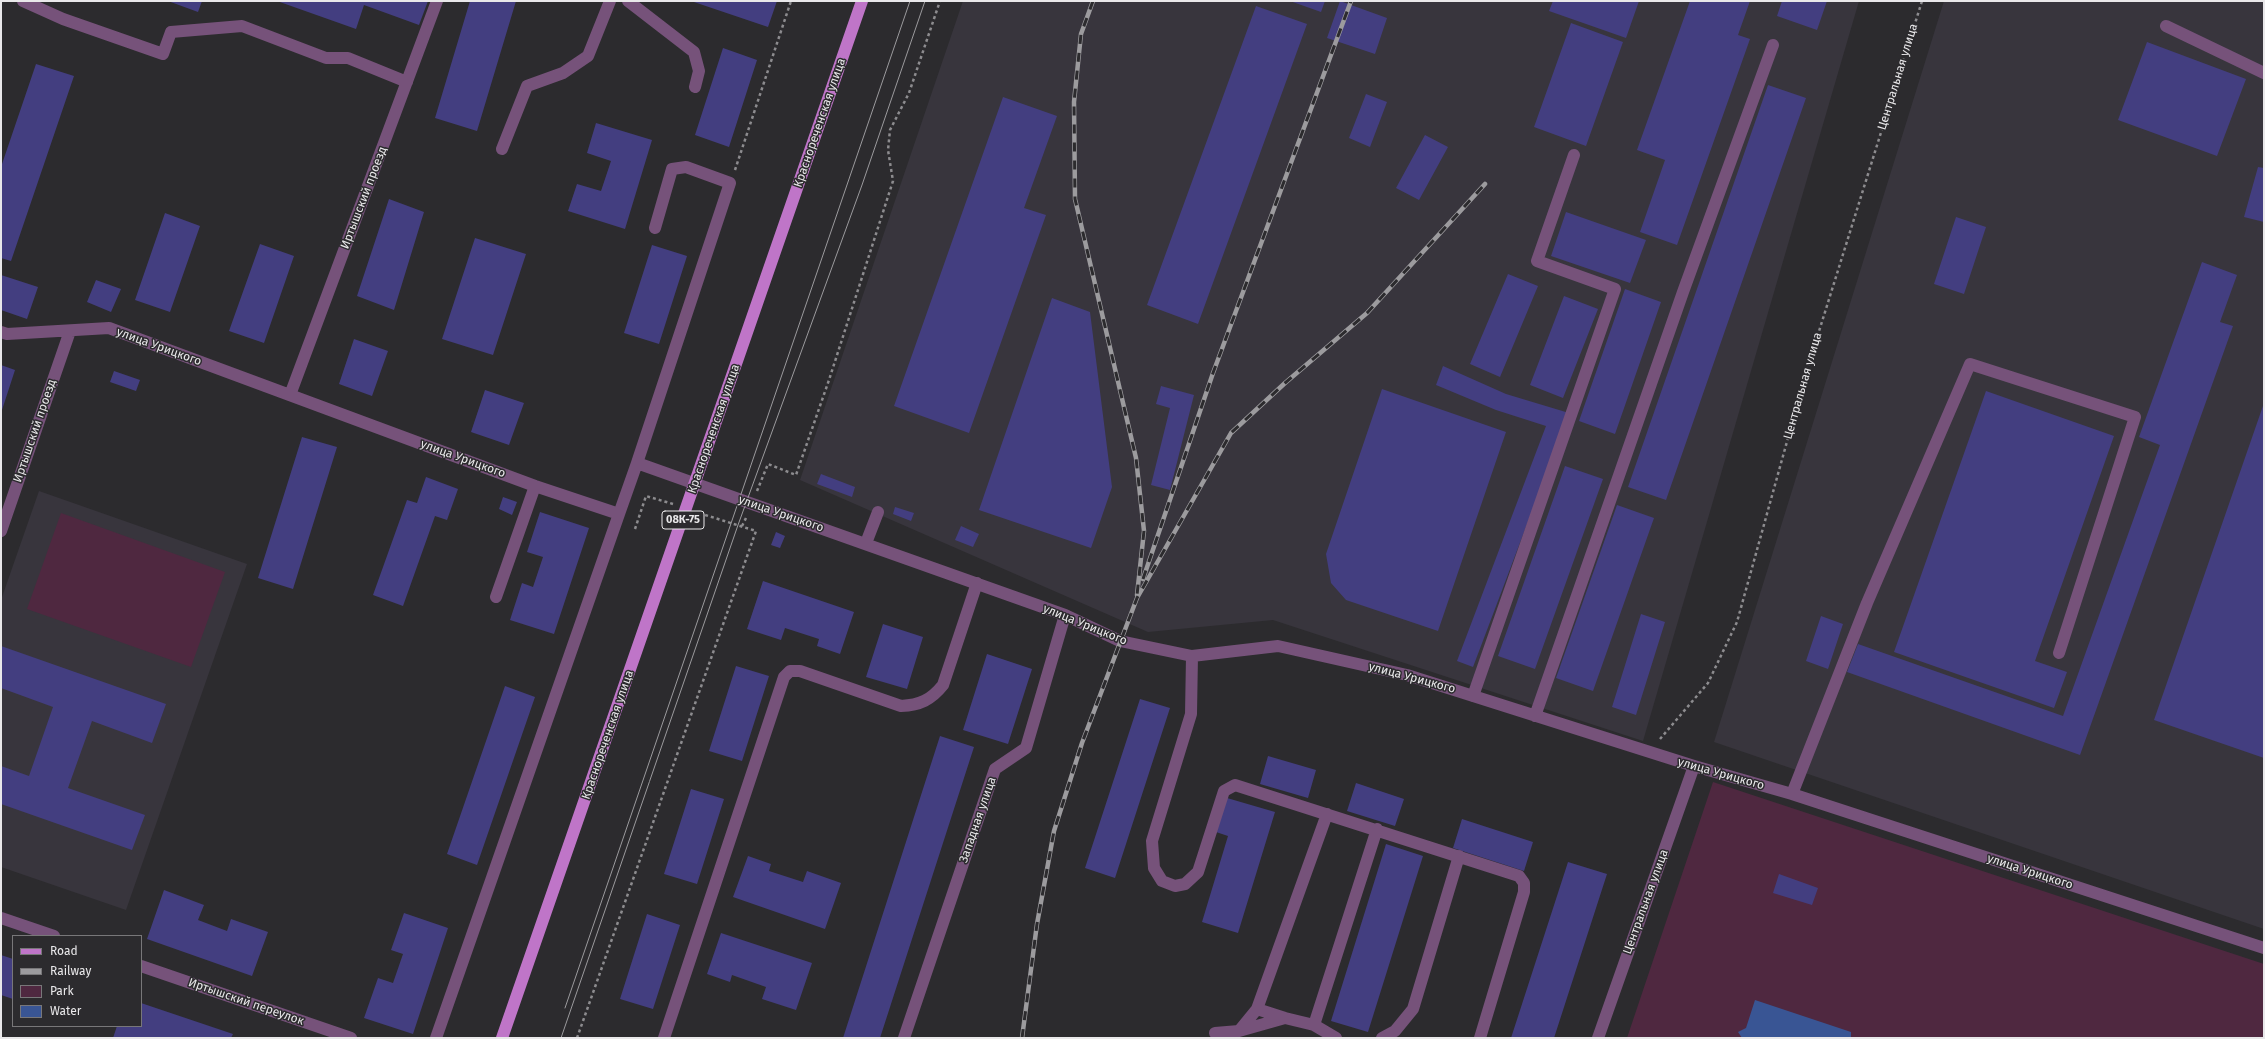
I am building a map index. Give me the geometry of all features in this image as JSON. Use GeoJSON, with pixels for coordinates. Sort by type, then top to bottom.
{"type":"FeatureCollection","features":[{"type":"Feature","properties":{"kind":"main road","name":"Краснореченская улица"},"geometry":{"type":"LineString","coordinates":[[502,1038],[696,484],[862,1]]}},
{"type":"Feature","properties":{"kind":"street","name":"Иртышский проезд"},"geometry":{"type":"LineString","coordinates":[[290,395],[437,1]]}},
{"type":"Feature","properties":{"kind":"street"},"geometry":{"type":"LineString","coordinates":[[502,149],[527,86],[564,73],[588,56],[610,1]]}},
{"type":"Feature","properties":{"kind":"street"},"geometry":{"type":"LineString","coordinates":[[628,1],[694,52],[699,71],[695,87]]}},
{"type":"Feature","properties":{"kind":"street"},"geometry":{"type":"LineString","coordinates":[[26,2],[63,19],[163,54],[171,32],[242,26],[326,58],[348,58],[407,82]]}},
{"type":"Feature","properties":{"kind":"street"},"geometry":{"type":"LineString","coordinates":[[2166,26],[2264,73]]}},
{"type":"Feature","properties":{"kind":"street"},"geometry":{"type":"LineString","coordinates":[[1535,716],[1683,292],[1773,45]]}},
{"type":"Feature","properties":{"kind":"street"},"geometry":{"type":"LineString","coordinates":[[1473,696],[1615,289],[1537,261],[1574,155]]}},
{"type":"Feature","properties":{"kind":"street"},"geometry":{"type":"LineString","coordinates":[[436,1038],[637,463],[730,183],[686,167],[672,169],[655,228]]}},
{"type":"Feature","properties":{"kind":"street","name":"улица Урицкого"},"geometry":{"type":"LineString","coordinates":[[1,332],[7,334],[109,328],[535,486],[619,514]]}},
{"type":"Feature","properties":{"kind":"street","name":"Иртышский проезд"},"geometry":{"type":"LineString","coordinates":[[1,531],[70,331]]}},
{"type":"Feature","properties":{"kind":"street"},"geometry":{"type":"LineString","coordinates":[[1792,794],[1867,603],[1970,364],[2135,416],[2059,653]]}},
{"type":"Feature","properties":{"kind":"street","name":"улица Урицкого"},"geometry":{"type":"LineString","coordinates":[[637,463],[866,543],[1065,615],[1120,641],[1192,656],[1278,646],[1407,675],[1694,766],[1792,794],[2264,948]]}},
{"type":"Feature","properties":{"kind":"street"},"geometry":{"type":"LineString","coordinates":[[496,597],[535,486]]}},
{"type":"Feature","properties":{"kind":"street"},"geometry":{"type":"LineString","coordinates":[[866,543],[878,512]]}},
{"type":"Feature","properties":{"kind":"street"},"geometry":{"type":"LineString","coordinates":[[664,1038],[784,677],[790,671],[800,671],[901,706],[914,706],[924,702],[935,696],[943,686],[977,583]]}},
{"type":"Feature","properties":{"kind":"street","name":"Западная улица"},"geometry":{"type":"LineString","coordinates":[[904,1038],[995,769],[1026,748],[1065,615]]}},
{"type":"Feature","properties":{"kind":"street"},"geometry":{"type":"LineString","coordinates":[[1192,656],[1191,714],[1152,841],[1154,868],[1162,881],[1175,886],[1185,884],[1198,872],[1224,792],[1235,784],[1520,876],[1524,883],[1524,892],[1480,1038]]}},
{"type":"Feature","properties":{"kind":"street","name":"Центральная улица"},"geometry":{"type":"LineString","coordinates":[[1598,1038],[1694,766]]}},
{"type":"Feature","properties":{"kind":"street"},"geometry":{"type":"LineString","coordinates":[[1239,1031],[1257,1009],[1327,814]]}},
{"type":"Feature","properties":{"kind":"street"},"geometry":{"type":"LineString","coordinates":[[1314,1025],[1377,829]]}},
{"type":"Feature","properties":{"kind":"street"},"geometry":{"type":"LineString","coordinates":[[1382,1038],[1395,1031],[1413,1009],[1460,856]]}},
{"type":"Feature","properties":{"kind":"street"},"geometry":{"type":"LineString","coordinates":[[1,918],[51,935]]}},
{"type":"Feature","properties":{"kind":"street","name":"Иртышский переулок"},"geometry":{"type":"LineString","coordinates":[[142,966],[351,1038]]}},
{"type":"Feature","properties":{"kind":"street"},"geometry":{"type":"LineString","coordinates":[[1257,1009],[1314,1025],[1336,1038]]}},
{"type":"Feature","properties":{"kind":"street"},"geometry":{"type":"LineString","coordinates":[[1215,1033],[1239,1031],[1285,1018]]}},
{"type":"Feature","properties":{"kind":"path"},"geometry":{"type":"LineString","coordinates":[[730,183],[791,1]]}},
{"type":"Feature","properties":{"kind":"path"},"geometry":{"type":"LineString","coordinates":[[742,526],[768,464],[796,475],[830,380],[893,181],[888,150],[890,130],[909,93],[940,1]]}},
{"type":"Feature","properties":{"kind":"path","name":"Центральная улица"},"geometry":{"type":"LineString","coordinates":[[1649,752],[1708,683],[1737,622],[1806,373],[1922,1]]}},
{"type":"Feature","properties":{"kind":"path"},"geometry":{"type":"LineString","coordinates":[[577,1038],[756,531],[646,496],[634,529]]}},
{"type":"Feature","properties":{"kind":"shaded area"},"geometry":{"type":"Polygon","coordinates":[[[963,1],[1859,1],[1643,741],[1273,620],[1148,632],[800,480],[963,1]]]}},
{"type":"Feature","properties":{"kind":"shaded area"},"geometry":{"type":"Polygon","coordinates":[[[1944,1],[2264,1],[2264,929],[1714,742],[1944,1]]]}},
{"type":"Feature","properties":{"kind":"shaded area"},"geometry":{"type":"Polygon","coordinates":[[[39,491],[247,564],[126,910],[1,867],[1,600],[39,491]]]}},
{"type":"Feature","properties":{"kind":"green space"},"geometry":{"type":"Polygon","coordinates":[[[61,513],[225,572],[191,667],[27,609],[61,513]]]}},
{"type":"Feature","properties":{"kind":"green space"},"geometry":{"type":"Polygon","coordinates":[[[1713,782],[2264,964],[2264,1038],[1627,1038],[1713,782]]]}},
{"type":"Feature","properties":{"kind":"water"},"geometry":{"type":"Polygon","coordinates":[[[1755,1000],[1851,1032],[1851,1038],[1742,1038],[1738,1032],[1746,1028],[1755,1000]]]}},
{"type":"Feature","properties":{"kind":"building"},"geometry":{"type":"Polygon","coordinates":[[[168,1],[202,1],[198,12],[168,1]]]}},
{"type":"Feature","properties":{"kind":"building"},"geometry":{"type":"Polygon","coordinates":[[[277,1],[428,1],[419,25],[364,5],[356,29],[277,1]]]}},
{"type":"Feature","properties":{"kind":"building"},"geometry":{"type":"Polygon","coordinates":[[[470,1],[516,1],[477,131],[435,118],[470,1]]]}},
{"type":"Feature","properties":{"kind":"building"},"geometry":{"type":"Polygon","coordinates":[[[691,1],[777,1],[768,27],[691,1]]]}},
{"type":"Feature","properties":{"kind":"building"},"geometry":{"type":"Polygon","coordinates":[[[1290,1],[1325,1],[1321,12],[1290,1]]]}},
{"type":"Feature","properties":{"kind":"building"},"geometry":{"type":"Polygon","coordinates":[[[1340,1],[1387,18],[1375,54],[1327,38],[1340,1]]]}},
{"type":"Feature","properties":{"kind":"building"},"geometry":{"type":"Polygon","coordinates":[[[1553,1],[1639,1],[1626,38],[1549,11],[1553,1]]]}},
{"type":"Feature","properties":{"kind":"building"},"geometry":{"type":"Polygon","coordinates":[[[1690,1],[1750,1],[1738,35],[1750,39],[1677,245],[1640,232],[1665,160],[1637,150],[1690,1]]]}},
{"type":"Feature","properties":{"kind":"building"},"geometry":{"type":"Polygon","coordinates":[[[1782,1],[1827,1],[1817,30],[1777,16],[1782,1]]]}},
{"type":"Feature","properties":{"kind":"building"},"geometry":{"type":"Polygon","coordinates":[[[1256,6],[1307,24],[1198,324],[1147,305],[1256,6]]]}},
{"type":"Feature","properties":{"kind":"building"},"geometry":{"type":"Polygon","coordinates":[[[1571,23],[1623,42],[1586,146],[1534,127],[1571,23]]]}},
{"type":"Feature","properties":{"kind":"building"},"geometry":{"type":"Polygon","coordinates":[[[2147,42],[2246,79],[2217,156],[2118,120],[2147,42]]]}},
{"type":"Feature","properties":{"kind":"building"},"geometry":{"type":"Polygon","coordinates":[[[723,48],[757,60],[729,147],[695,135],[723,48]]]}},
{"type":"Feature","properties":{"kind":"building"},"geometry":{"type":"Polygon","coordinates":[[[36,64],[74,76],[11,261],[1,258],[1,167],[36,64]]]}},
{"type":"Feature","properties":{"kind":"building"},"geometry":{"type":"Polygon","coordinates":[[[1768,85],[1806,98],[1666,500],[1628,487],[1768,85]]]}},
{"type":"Feature","properties":{"kind":"building"},"geometry":{"type":"Polygon","coordinates":[[[1366,94],[1387,102],[1370,147],[1349,138],[1366,94]]]}},
{"type":"Feature","properties":{"kind":"building"},"geometry":{"type":"Polygon","coordinates":[[[1003,97],[1057,116],[1024,208],[1046,215],[969,433],[894,406],[1003,97]]]}},
{"type":"Feature","properties":{"kind":"building"},"geometry":{"type":"Polygon","coordinates":[[[596,123],[652,140],[625,229],[568,211],[577,184],[601,191],[611,161],[587,153],[596,123]]]}},
{"type":"Feature","properties":{"kind":"building"},"geometry":{"type":"Polygon","coordinates":[[[1425,135],[1448,147],[1419,200],[1396,188],[1425,135]]]}},
{"type":"Feature","properties":{"kind":"building"},"geometry":{"type":"Polygon","coordinates":[[[2258,167],[2264,168],[2264,222],[2244,217],[2258,167]]]}},
{"type":"Feature","properties":{"kind":"building"},"geometry":{"type":"Polygon","coordinates":[[[389,199],[424,212],[394,310],[357,296],[389,199]]]}},
{"type":"Feature","properties":{"kind":"building"},"geometry":{"type":"Polygon","coordinates":[[[1566,212],[1646,240],[1630,283],[1551,256],[1566,212]]]}},
{"type":"Feature","properties":{"kind":"building"},"geometry":{"type":"Polygon","coordinates":[[[165,213],[200,226],[170,312],[135,300],[165,213]]]}},
{"type":"Feature","properties":{"kind":"building"},"geometry":{"type":"Polygon","coordinates":[[[1956,217],[1986,227],[1964,294],[1934,284],[1956,217]]]}},
{"type":"Feature","properties":{"kind":"building"},"geometry":{"type":"Polygon","coordinates":[[[475,238],[526,254],[493,355],[442,339],[475,238]]]}},
{"type":"Feature","properties":{"kind":"building"},"geometry":{"type":"Polygon","coordinates":[[[260,244],[294,256],[264,343],[229,331],[260,244]]]}},
{"type":"Feature","properties":{"kind":"building"},"geometry":{"type":"Polygon","coordinates":[[[652,245],[687,256],[659,344],[624,333],[652,245]]]}},
{"type":"Feature","properties":{"kind":"building"},"geometry":{"type":"Polygon","coordinates":[[[2202,262],[2237,275],[2220,322],[2233,326],[2080,755],[1847,672],[1858,644],[2063,716],[2160,445],[2139,437],[2202,262]]]}},
{"type":"Feature","properties":{"kind":"building"},"geometry":{"type":"Polygon","coordinates":[[[1508,274],[1538,286],[1500,377],[1470,364],[1508,274]]]}},
{"type":"Feature","properties":{"kind":"building"},"geometry":{"type":"Polygon","coordinates":[[[1,275],[38,287],[27,319],[1,310],[1,275]]]}},
{"type":"Feature","properties":{"kind":"building"},"geometry":{"type":"Polygon","coordinates":[[[96,280],[121,289],[111,312],[87,302],[96,280]]]}},
{"type":"Feature","properties":{"kind":"building"},"geometry":{"type":"Polygon","coordinates":[[[1625,289],[1661,302],[1615,434],[1579,421],[1625,289]]]}},
{"type":"Feature","properties":{"kind":"building"},"geometry":{"type":"Polygon","coordinates":[[[1564,296],[1598,309],[1563,398],[1530,385],[1564,296]]]}},
{"type":"Feature","properties":{"kind":"building"},"geometry":{"type":"Polygon","coordinates":[[[1052,298],[1090,312],[1112,487],[1091,548],[979,510],[1052,298]]]}},
{"type":"Feature","properties":{"kind":"building"},"geometry":{"type":"Polygon","coordinates":[[[354,339],[388,351],[372,396],[339,384],[354,339]]]}},
{"type":"Feature","properties":{"kind":"building"},"geometry":{"type":"Polygon","coordinates":[[[1,365],[15,370],[1,413],[1,365]]]}},
{"type":"Feature","properties":{"kind":"building"},"geometry":{"type":"Polygon","coordinates":[[[1443,366],[1506,394],[1569,413],[1473,667],[1457,661],[1546,426],[1496,410],[1436,385],[1443,366]]]}},
{"type":"Feature","properties":{"kind":"building"},"geometry":{"type":"Polygon","coordinates":[[[114,371],[140,380],[136,391],[110,382],[114,371]]]}},
{"type":"Feature","properties":{"kind":"building"},"geometry":{"type":"Polygon","coordinates":[[[1161,386],[1194,395],[1170,490],[1151,485],[1170,408],[1156,404],[1161,386]]]}},
{"type":"Feature","properties":{"kind":"building"},"geometry":{"type":"Polygon","coordinates":[[[1382,389],[1506,432],[1438,631],[1346,600],[1331,583],[1326,554],[1382,389]]]}},
{"type":"Feature","properties":{"kind":"building"},"geometry":{"type":"Polygon","coordinates":[[[485,390],[524,403],[509,445],[471,432],[485,390]]]}},
{"type":"Feature","properties":{"kind":"building"},"geometry":{"type":"Polygon","coordinates":[[[1986,391],[2114,436],[2035,661],[2067,672],[2054,708],[1894,652],[1986,391]]]}},
{"type":"Feature","properties":{"kind":"building"},"geometry":{"type":"Polygon","coordinates":[[[2264,403],[2264,758],[2154,720],[2264,403]]]}},
{"type":"Feature","properties":{"kind":"building"},"geometry":{"type":"Polygon","coordinates":[[[302,437],[337,447],[293,589],[258,578],[302,437]]]}},
{"type":"Feature","properties":{"kind":"building"},"geometry":{"type":"Polygon","coordinates":[[[1565,466],[1603,479],[1535,669],[1498,656],[1565,466]]]}},
{"type":"Feature","properties":{"kind":"building"},"geometry":{"type":"Polygon","coordinates":[[[821,474],[855,487],[852,497],[817,484],[821,474]]]}},
{"type":"Feature","properties":{"kind":"building"},"geometry":{"type":"Polygon","coordinates":[[[426,477],[458,489],[447,520],[435,516],[403,606],[373,595],[407,500],[417,503],[426,477]]]}},
{"type":"Feature","properties":{"kind":"building"},"geometry":{"type":"Polygon","coordinates":[[[503,497],[517,502],[512,515],[499,509],[503,497]]]}},
{"type":"Feature","properties":{"kind":"building"},"geometry":{"type":"Polygon","coordinates":[[[1617,505],[1654,518],[1593,691],[1556,678],[1617,505]]]}},
{"type":"Feature","properties":{"kind":"building"},"geometry":{"type":"Polygon","coordinates":[[[895,507],[914,513],[911,521],[893,514],[895,507]]]}},
{"type":"Feature","properties":{"kind":"building"},"geometry":{"type":"Polygon","coordinates":[[[540,512],[589,528],[554,634],[510,620],[522,583],[533,587],[543,557],[527,552],[540,512]]]}},
{"type":"Feature","properties":{"kind":"building"},"geometry":{"type":"Polygon","coordinates":[[[961,526],[979,534],[973,547],[955,540],[961,526]]]}},
{"type":"Feature","properties":{"kind":"building"},"geometry":{"type":"Polygon","coordinates":[[[776,532],[785,536],[780,548],[771,545],[776,532]]]}},
{"type":"Feature","properties":{"kind":"building"},"geometry":{"type":"Polygon","coordinates":[[[763,581],[854,612],[840,654],[817,646],[819,639],[785,628],[781,640],[747,629],[763,581]]]}},
{"type":"Feature","properties":{"kind":"building"},"geometry":{"type":"Polygon","coordinates":[[[1641,614],[1665,622],[1636,715],[1612,707],[1641,614]]]}},
{"type":"Feature","properties":{"kind":"building"},"geometry":{"type":"Polygon","coordinates":[[[1821,616],[1843,624],[1828,669],[1806,661],[1821,616]]]}},
{"type":"Feature","properties":{"kind":"building"},"geometry":{"type":"Polygon","coordinates":[[[883,624],[923,637],[907,689],[866,677],[883,624]]]}},
{"type":"Feature","properties":{"kind":"building"},"geometry":{"type":"Polygon","coordinates":[[[1,646],[166,704],[152,743],[92,721],[68,788],[145,815],[132,850],[1,804],[1,766],[29,776],[53,707],[1,688],[1,646]]]}},
{"type":"Feature","properties":{"kind":"building"},"geometry":{"type":"Polygon","coordinates":[[[987,654],[1032,669],[1008,744],[963,730],[987,654]]]}},
{"type":"Feature","properties":{"kind":"building"},"geometry":{"type":"Polygon","coordinates":[[[736,666],[769,676],[742,761],[709,751],[736,666]]]}},
{"type":"Feature","properties":{"kind":"building"},"geometry":{"type":"Polygon","coordinates":[[[505,686],[535,697],[477,865],[447,854],[505,686]]]}},
{"type":"Feature","properties":{"kind":"building"},"geometry":{"type":"Polygon","coordinates":[[[1140,699],[1170,708],[1115,878],[1085,868],[1140,699]]]}},
{"type":"Feature","properties":{"kind":"building"},"geometry":{"type":"Polygon","coordinates":[[[940,736],[974,747],[880,1038],[843,1038],[940,736]]]}},
{"type":"Feature","properties":{"kind":"building"},"geometry":{"type":"Polygon","coordinates":[[[1268,756],[1316,770],[1308,798],[1260,784],[1268,756]]]}},
{"type":"Feature","properties":{"kind":"building"},"geometry":{"type":"Polygon","coordinates":[[[1356,783],[1404,799],[1395,826],[1347,811],[1356,783]]]}},
{"type":"Feature","properties":{"kind":"building"},"geometry":{"type":"Polygon","coordinates":[[[691,789],[724,799],[697,884],[664,874],[691,789]]]}},
{"type":"Feature","properties":{"kind":"building"},"geometry":{"type":"Polygon","coordinates":[[[1227,798],[1275,812],[1238,933],[1202,922],[1228,836],[1216,832],[1227,798]]]}},
{"type":"Feature","properties":{"kind":"building"},"geometry":{"type":"Polygon","coordinates":[[[1462,819],[1533,842],[1524,871],[1453,848],[1462,819]]]}},
{"type":"Feature","properties":{"kind":"building"},"geometry":{"type":"Polygon","coordinates":[[[1386,844],[1423,856],[1368,1032],[1331,1021],[1386,844]]]}},
{"type":"Feature","properties":{"kind":"building"},"geometry":{"type":"Polygon","coordinates":[[[748,856],[771,864],[769,871],[803,882],[807,871],[841,883],[825,929],[733,897],[748,856]]]}},
{"type":"Feature","properties":{"kind":"building"},"geometry":{"type":"Polygon","coordinates":[[[1568,862],[1607,874],[1554,1038],[1511,1038],[1568,862]]]}},
{"type":"Feature","properties":{"kind":"building"},"geometry":{"type":"Polygon","coordinates":[[[1779,874],[1818,888],[1812,905],[1773,893],[1779,874]]]}},
{"type":"Feature","properties":{"kind":"building"},"geometry":{"type":"Polygon","coordinates":[[[164,890],[204,905],[198,920],[227,931],[231,919],[268,932],[252,976],[147,939],[164,890]]]}},
{"type":"Feature","properties":{"kind":"building"},"geometry":{"type":"Polygon","coordinates":[[[404,913],[448,928],[413,1034],[364,1018],[378,978],[393,983],[403,954],[391,950],[404,913]]]}},
{"type":"Feature","properties":{"kind":"building"},"geometry":{"type":"Polygon","coordinates":[[[647,914],[680,925],[653,1009],[620,999],[647,914]]]}},
{"type":"Feature","properties":{"kind":"building"},"geometry":{"type":"Polygon","coordinates":[[[721,933],[812,963],[796,1010],[762,999],[766,987],[732,975],[730,982],[707,974],[721,933]]]}},
{"type":"Feature","properties":{"kind":"building"},"geometry":{"type":"Polygon","coordinates":[[[1,955],[12,959],[12,999],[1,995],[1,955]]]}},
{"type":"Feature","properties":{"kind":"building"},"geometry":{"type":"Polygon","coordinates":[[[142,1003],[233,1034],[231,1038],[113,1038],[117,1027],[142,1027],[142,1003]]]}},
{"type":"Feature","properties":{"kind":"tram line"},"geometry":{"type":"LineString","coordinates":[[565,1008],[910,1]]}},
{"type":"Feature","properties":{"kind":"tram line"},"geometry":{"type":"LineString","coordinates":[[561,1038],[738,525],[862,185],[925,1]]}},
{"type":"Feature","properties":{"kind":"railway"},"geometry":{"type":"LineString","coordinates":[[1093,1],[1081,34],[1074,102],[1075,199],[1136,458],[1144,531],[1137,595]]}},
{"type":"Feature","properties":{"kind":"railway"},"geometry":{"type":"LineString","coordinates":[[1143,579],[1213,373],[1351,1]]}},
{"type":"Feature","properties":{"kind":"railway"},"geometry":{"type":"LineString","coordinates":[[1022,1038],[1037,924],[1054,831],[1082,743],[1137,598],[1231,433],[1285,383],[1367,313],[1485,184]]}}]}
